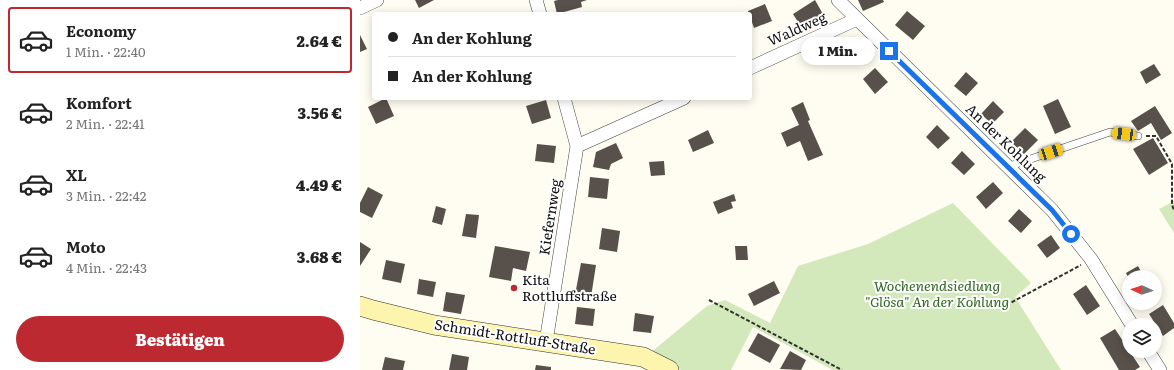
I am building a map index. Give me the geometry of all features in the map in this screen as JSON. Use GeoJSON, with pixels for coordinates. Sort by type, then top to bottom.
{"type":"FeatureCollection","features":[{"type":"Feature","properties":{"kind":"street"},"geometry":{"type":"LineString","coordinates":[[360,8],[377,0]]}},
{"type":"Feature","properties":{"kind":"street"},"geometry":{"type":"LineString","coordinates":[[536,0],[539,12]]}},
{"type":"Feature","properties":{"kind":"street","name":"An der Kohlung"},"geometry":{"type":"LineString","coordinates":[[838,0],[1052,210],[1091,259],[1128,318]]}},
{"type":"Feature","properties":{"kind":"street","name":"Waldweg"},"geometry":{"type":"LineString","coordinates":[[752,67],[857,19]]}},
{"type":"Feature","properties":{"kind":"street","name":"Kiefernweg"},"geometry":{"type":"LineString","coordinates":[[546,342],[578,146],[565,100]]}},
{"type":"Feature","properties":{"kind":"street"},"geometry":{"type":"LineString","coordinates":[[578,146],[680,100]]}},
{"type":"Feature","properties":{"kind":"street","name":"Schmidt-Rottluff-Straße"},"geometry":{"type":"LineString","coordinates":[[360,306],[434,325],[643,357],[669,370]]}},
{"type":"Feature","properties":{"kind":"street"},"geometry":{"type":"LineString","coordinates":[[1152,358],[1160,370]]}},
{"type":"Feature","properties":{"kind":"lane"},"geometry":{"type":"LineString","coordinates":[[1007,167],[1110,132],[1138,136]]}},
{"type":"Feature","properties":{"kind":"path"},"geometry":{"type":"LineString","coordinates":[[1138,136],[1156,136],[1172,164],[1172,205],[1174,210]]}},
{"type":"Feature","properties":{"kind":"path"},"geometry":{"type":"LineString","coordinates":[[1001,308],[1091,259]]}},
{"type":"Feature","properties":{"kind":"path"},"geometry":{"type":"LineString","coordinates":[[710,300],[842,370]]}},
{"type":"Feature","properties":{"kind":"green space"},"geometry":{"type":"Polygon","coordinates":[[[1174,201],[1174,233],[1159,209],[1174,201]]]}},
{"type":"Feature","properties":{"kind":"green space","name":"Wochenendsiedlung \"Glösa\" An der Kohlung"},"geometry":{"type":"Polygon","coordinates":[[[953,203],[1031,283],[1015,297],[1061,370],[833,370],[753,327],[731,370],[681,370],[649,354],[707,306],[725,300],[770,323],[798,266],[868,244],[953,203]]]}},
{"type":"Feature","properties":{"kind":"building"},"geometry":{"type":"Polygon","coordinates":[[[415,0],[434,0],[419,8],[415,0]]]}},
{"type":"Feature","properties":{"kind":"building"},"geometry":{"type":"Polygon","coordinates":[[[587,0],[581,2],[582,7],[564,12],[557,12],[554,1],[587,0]]]}},
{"type":"Feature","properties":{"kind":"building"},"geometry":{"type":"Polygon","coordinates":[[[815,0],[824,16],[803,30],[793,14],[815,0]]]}},
{"type":"Feature","properties":{"kind":"building"},"geometry":{"type":"Polygon","coordinates":[[[858,0],[883,0],[884,2],[863,11],[858,0]]]}},
{"type":"Feature","properties":{"kind":"building"},"geometry":{"type":"Polygon","coordinates":[[[765,4],[772,21],[754,28],[752,22],[752,12],[748,11],[765,4]]]}},
{"type":"Feature","properties":{"kind":"building"},"geometry":{"type":"Polygon","coordinates":[[[907,11],[925,26],[913,40],[895,25],[907,11]]]}},
{"type":"Feature","properties":{"kind":"building"},"geometry":{"type":"Polygon","coordinates":[[[360,35],[367,49],[360,52],[360,35]]]}},
{"type":"Feature","properties":{"kind":"building"},"geometry":{"type":"Polygon","coordinates":[[[1154,64],[1161,75],[1146,84],[1140,72],[1154,64]]]}},
{"type":"Feature","properties":{"kind":"building"},"geometry":{"type":"Polygon","coordinates":[[[875,68],[888,82],[875,94],[863,79],[875,68]]]}},
{"type":"Feature","properties":{"kind":"building"},"geometry":{"type":"Polygon","coordinates":[[[966,72],[978,83],[966,96],[954,86],[966,72]]]}},
{"type":"Feature","properties":{"kind":"building"},"geometry":{"type":"Polygon","coordinates":[[[1058,99],[1071,127],[1055,134],[1043,106],[1058,99]]]}},
{"type":"Feature","properties":{"kind":"building"},"geometry":{"type":"Polygon","coordinates":[[[382,100],[387,100],[394,116],[376,124],[368,107],[382,100]]]}},
{"type":"Feature","properties":{"kind":"building"},"geometry":{"type":"Polygon","coordinates":[[[546,100],[551,118],[532,124],[526,106],[546,100]]]}},
{"type":"Feature","properties":{"kind":"building"},"geometry":{"type":"Polygon","coordinates":[[[993,101],[1004,112],[992,124],[981,114],[993,101]]]}},
{"type":"Feature","properties":{"kind":"building"},"geometry":{"type":"Polygon","coordinates":[[[803,102],[810,120],[808,121],[823,155],[808,161],[800,141],[787,147],[781,133],[799,125],[791,108],[803,102]]]}},
{"type":"Feature","properties":{"kind":"building"},"geometry":{"type":"Polygon","coordinates":[[[1155,106],[1172,133],[1161,140],[1151,123],[1138,131],[1131,121],[1155,106]]]}},
{"type":"Feature","properties":{"kind":"building"},"geometry":{"type":"Polygon","coordinates":[[[937,125],[950,138],[938,149],[926,137],[937,125]]]}},
{"type":"Feature","properties":{"kind":"building"},"geometry":{"type":"Polygon","coordinates":[[[1025,128],[1038,140],[1024,154],[1011,142],[1025,128]]]}},
{"type":"Feature","properties":{"kind":"building"},"geometry":{"type":"Polygon","coordinates":[[[708,130],[714,143],[693,152],[688,140],[708,130]]]}},
{"type":"Feature","properties":{"kind":"building"},"geometry":{"type":"Polygon","coordinates":[[[1153,138],[1168,163],[1149,175],[1133,149],[1153,138]]]}},
{"type":"Feature","properties":{"kind":"building"},"geometry":{"type":"Polygon","coordinates":[[[616,143],[623,158],[611,164],[609,170],[593,167],[596,152],[616,143]]]}},
{"type":"Feature","properties":{"kind":"building"},"geometry":{"type":"Polygon","coordinates":[[[537,144],[556,146],[554,163],[535,161],[537,144]]]}},
{"type":"Feature","properties":{"kind":"building"},"geometry":{"type":"Polygon","coordinates":[[[962,151],[975,164],[964,175],[951,163],[962,151]]]}},
{"type":"Feature","properties":{"kind":"building"},"geometry":{"type":"Polygon","coordinates":[[[664,161],[665,175],[651,176],[649,162],[664,161]]]}},
{"type":"Feature","properties":{"kind":"building"},"geometry":{"type":"Polygon","coordinates":[[[590,177],[609,179],[607,199],[588,197],[590,177]]]}},
{"type":"Feature","properties":{"kind":"building"},"geometry":{"type":"Polygon","coordinates":[[[993,182],[1003,193],[986,209],[976,197],[993,182]]]}},
{"type":"Feature","properties":{"kind":"building"},"geometry":{"type":"Polygon","coordinates":[[[368,187],[383,195],[372,218],[360,212],[360,203],[368,187]]]}},
{"type":"Feature","properties":{"kind":"building"},"geometry":{"type":"Polygon","coordinates":[[[734,194],[736,201],[731,202],[733,208],[718,214],[713,202],[734,194]]]}},
{"type":"Feature","properties":{"kind":"building"},"geometry":{"type":"Polygon","coordinates":[[[436,206],[446,209],[442,225],[432,222],[436,206]]]}},
{"type":"Feature","properties":{"kind":"building"},"geometry":{"type":"Polygon","coordinates":[[[1019,209],[1032,221],[1021,233],[1008,221],[1019,209]]]}},
{"type":"Feature","properties":{"kind":"building"},"geometry":{"type":"Polygon","coordinates":[[[466,214],[479,215],[476,238],[462,236],[466,214]]]}},
{"type":"Feature","properties":{"kind":"building"},"geometry":{"type":"Polygon","coordinates":[[[602,228],[620,231],[617,252],[599,249],[602,228]]]}},
{"type":"Feature","properties":{"kind":"building"},"geometry":{"type":"Polygon","coordinates":[[[1051,235],[1060,248],[1047,258],[1037,245],[1051,235]]]}},
{"type":"Feature","properties":{"kind":"building"},"geometry":{"type":"Polygon","coordinates":[[[360,242],[371,249],[360,266],[360,242]]]}},
{"type":"Feature","properties":{"kind":"building"},"geometry":{"type":"Polygon","coordinates":[[[495,246],[530,252],[526,271],[513,268],[511,281],[489,277],[495,246]]]}},
{"type":"Feature","properties":{"kind":"building"},"geometry":{"type":"Polygon","coordinates":[[[735,246],[747,246],[748,260],[736,260],[735,246]]]}},
{"type":"Feature","properties":{"kind":"building"},"geometry":{"type":"Polygon","coordinates":[[[386,260],[405,264],[401,283],[382,279],[386,260]]]}},
{"type":"Feature","properties":{"kind":"building"},"geometry":{"type":"Polygon","coordinates":[[[581,263],[596,265],[591,297],[575,295],[581,263]]]}},
{"type":"Feature","properties":{"kind":"building"},"geometry":{"type":"Polygon","coordinates":[[[1138,266],[1140,270],[1131,270],[1138,266]]]}},
{"type":"Feature","properties":{"kind":"building"},"geometry":{"type":"Polygon","coordinates":[[[419,279],[436,282],[433,297],[417,294],[419,279]]]}},
{"type":"Feature","properties":{"kind":"building"},"geometry":{"type":"Polygon","coordinates":[[[774,281],[780,293],[754,306],[748,294],[774,281]]]}},
{"type":"Feature","properties":{"kind":"building"},"geometry":{"type":"Polygon","coordinates":[[[1086,285],[1100,306],[1087,315],[1073,294],[1086,285]]]}},
{"type":"Feature","properties":{"kind":"building"},"geometry":{"type":"Polygon","coordinates":[[[446,292],[465,295],[461,314],[443,311],[446,292]]]}},
{"type":"Feature","properties":{"kind":"building"},"geometry":{"type":"Polygon","coordinates":[[[1162,306],[1174,323],[1174,328],[1163,336],[1162,318],[1152,318],[1149,314],[1155,310],[1162,310],[1162,306]]]}},
{"type":"Feature","properties":{"kind":"building"},"geometry":{"type":"Polygon","coordinates":[[[577,307],[595,309],[593,326],[575,324],[577,307]]]}},
{"type":"Feature","properties":{"kind":"building"},"geometry":{"type":"Polygon","coordinates":[[[635,313],[654,316],[651,333],[633,331],[635,313]]]}},
{"type":"Feature","properties":{"kind":"building"},"geometry":{"type":"Polygon","coordinates":[[[1115,329],[1122,340],[1122,358],[1134,358],[1140,367],[1135,370],[1119,370],[1100,338],[1115,329]]]}},
{"type":"Feature","properties":{"kind":"building"},"geometry":{"type":"Polygon","coordinates":[[[758,333],[780,345],[770,363],[748,351],[758,333]]]}},
{"type":"Feature","properties":{"kind":"building"},"geometry":{"type":"Polygon","coordinates":[[[790,351],[806,360],[801,370],[780,369],[790,351]]]}},
{"type":"Feature","properties":{"kind":"building"},"geometry":{"type":"Polygon","coordinates":[[[452,354],[469,357],[467,370],[449,370],[452,354]]]}},
{"type":"Feature","properties":{"kind":"building"},"geometry":{"type":"Polygon","coordinates":[[[385,357],[405,361],[403,370],[382,370],[385,357]]]}},
{"type":"Feature","properties":{"kind":"building"},"geometry":{"type":"Polygon","coordinates":[[[536,365],[551,367],[551,370],[535,370],[536,365]]]}},
{"type":"Feature","properties":{"kind":"place","name":"Kita Rottluffstraße"},"geometry":{"type":"Point","coordinates":[514,288]}},
{"type":"Feature","properties":{"kind":"route"},"geometry":{"type":"LineString","coordinates":[[889,51],[1052,210],[1071,234]]}}]}
